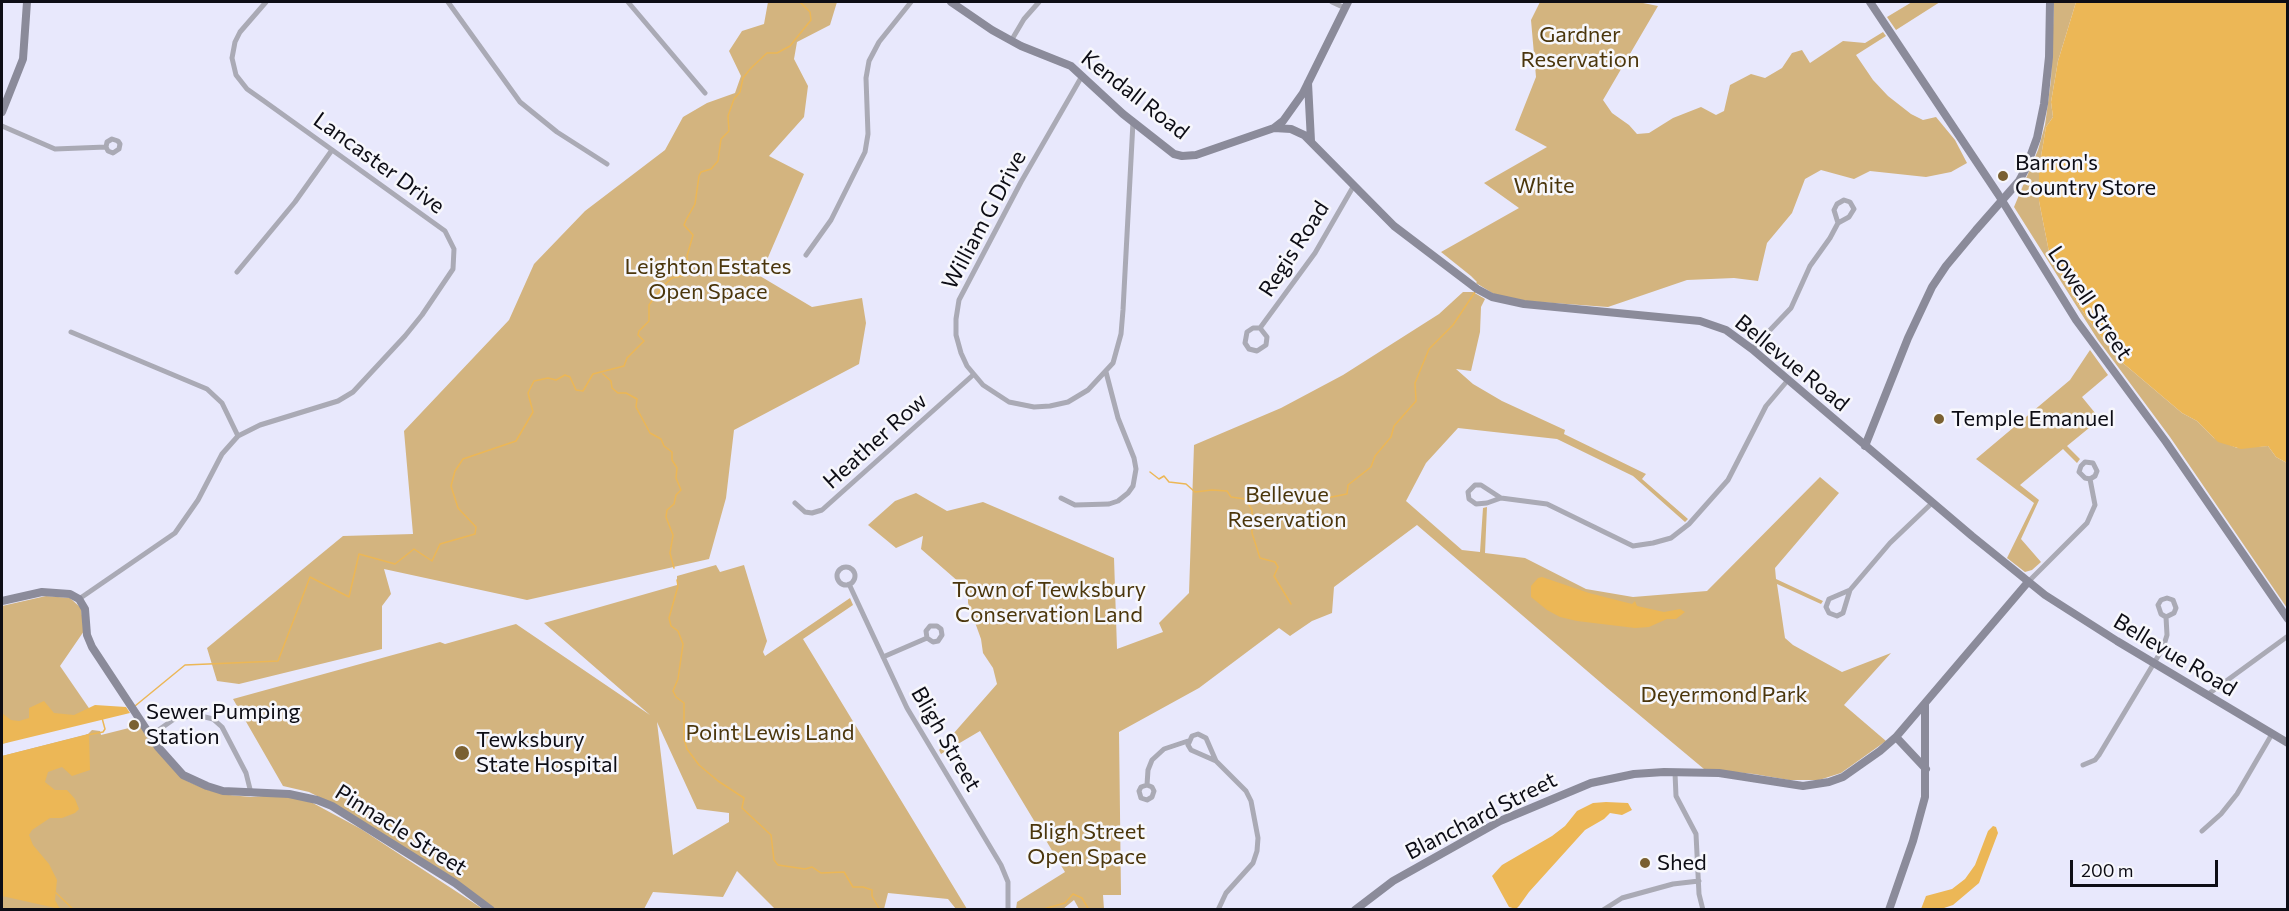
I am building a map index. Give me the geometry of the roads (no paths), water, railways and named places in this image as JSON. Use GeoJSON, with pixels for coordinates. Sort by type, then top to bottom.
{"type":"FeatureCollection","features":[{"type":"Feature","properties":{"kind":"street"},"geometry":{"type":"LineString","coordinates":[[2,112],[23,59],[27,2]]}},
{"type":"Feature","properties":{"kind":"street","name":"Lancaster Drive"},"geometry":{"type":"LineString","coordinates":[[79,599],[175,533],[198,500],[222,454],[238,436],[260,424],[338,401],[353,392],[405,336],[453,269],[454,249],[445,231],[248,89],[233,67],[233,49],[240,32],[266,2]]}},
{"type":"Feature","properties":{"kind":"street"},"geometry":{"type":"LineString","coordinates":[[448,2],[520,102],[557,132],[607,164]]}},
{"type":"Feature","properties":{"kind":"street"},"geometry":{"type":"LineString","coordinates":[[628,2],[705,93]]}},
{"type":"Feature","properties":{"kind":"street"},"geometry":{"type":"LineString","coordinates":[[806,255],[831,220],[865,152],[868,134],[866,78],[869,61],[879,42],[911,2]]}},
{"type":"Feature","properties":{"kind":"street","name":"Kendall Road"},"geometry":{"type":"LineString","coordinates":[[951,2],[1011,41],[1062,62],[1082,76],[1133,122],[1174,154],[1182,156],[1204,152],[1274,128]]}},
{"type":"Feature","properties":{"kind":"street"},"geometry":{"type":"LineString","coordinates":[[1011,41],[1024,18],[1039,2]]}},
{"type":"Feature","properties":{"kind":"street"},"geometry":{"type":"LineString","coordinates":[[1274,128],[1292,110],[1346,5],[1332,2]]}},
{"type":"Feature","properties":{"kind":"street","name":"Lowell Street"},"geometry":{"type":"LineString","coordinates":[[1870,2],[2002,200],[2088,337],[2160,432],[2288,620]]}},
{"type":"Feature","properties":{"kind":"street"},"geometry":{"type":"LineString","coordinates":[[1865,446],[1908,338],[1932,287],[1946,266],[2019,181],[2037,138],[2046,86],[2050,2]]}},
{"type":"Feature","properties":{"kind":"street","name":"William G Drive"},"geometry":{"type":"LineString","coordinates":[[1082,76],[1021,182],[959,300],[956,335],[961,353],[973,375],[983,386],[1009,402],[1042,406],[1068,402],[1082,395],[1113,363],[1121,334],[1133,122]]}},
{"type":"Feature","properties":{"kind":"street"},"geometry":{"type":"LineString","coordinates":[[1308,82],[1311,141]]}},
{"type":"Feature","properties":{"kind":"street"},"geometry":{"type":"LineString","coordinates":[[2,126],[55,149],[106,147]]}},
{"type":"Feature","properties":{"kind":"street","name":"Bellevue Road"},"geometry":{"type":"LineString","coordinates":[[1274,128],[1298,132],[1311,141],[1353,187],[1394,226],[1491,297],[1524,304],[1700,321],[1725,330],[1752,349],[2028,582],[2073,614],[2288,743]]}},
{"type":"Feature","properties":{"kind":"street"},"geometry":{"type":"LineString","coordinates":[[237,272],[295,202],[332,150]]}},
{"type":"Feature","properties":{"kind":"street","name":"Regis Road"},"geometry":{"type":"LineString","coordinates":[[1260,328],[1266,334],[1267,341],[1263,348],[1253,350],[1245,343],[1245,335],[1249,329],[1260,328],[1315,253],[1353,187]]}},
{"type":"Feature","properties":{"kind":"street"},"geometry":{"type":"LineString","coordinates":[[1752,349],[1791,308],[1810,266],[1838,223]]}},
{"type":"Feature","properties":{"kind":"street"},"geometry":{"type":"LineString","coordinates":[[71,332],[207,389],[222,403],[238,436]]}},
{"type":"Feature","properties":{"kind":"street"},"geometry":{"type":"LineString","coordinates":[[1061,498],[1075,505],[1109,504],[1128,494],[1133,486],[1136,469],[1134,458],[1118,418],[1106,372]]}},
{"type":"Feature","properties":{"kind":"street","name":"Heather Row"},"geometry":{"type":"LineString","coordinates":[[795,503],[805,512],[812,513],[822,510],[973,375]]}},
{"type":"Feature","properties":{"kind":"street"},"geometry":{"type":"LineString","coordinates":[[1501,498],[1481,485],[1474,485],[1468,492],[1469,499],[1476,504],[1501,498],[1538,501],[1555,507],[1633,546],[1671,538],[1689,524],[1728,480],[1766,406],[1788,380]]}},
{"type":"Feature","properties":{"kind":"street"},"geometry":{"type":"LineString","coordinates":[[2028,582],[2084,527],[2090,518],[2095,500],[2090,479]]}},
{"type":"Feature","properties":{"kind":"street"},"geometry":{"type":"LineString","coordinates":[[1850,590],[1829,599],[1826,608],[1829,613],[1834,616],[1843,613],[1850,590],[1890,543],[1932,502]]}},
{"type":"Feature","properties":{"kind":"street","name":"Blanchard Street"},"geometry":{"type":"LineString","coordinates":[[1355,909],[1393,881],[1524,810],[1599,781],[1634,774],[1719,773],[1803,786],[1829,782],[1851,772],[1896,738],[2028,582]]}},
{"type":"Feature","properties":{"kind":"street","name":"Bligh Street"},"geometry":{"type":"LineString","coordinates":[[849,584],[915,722],[1000,865],[1009,892],[1008,909]]}},
{"type":"Feature","properties":{"kind":"street"},"geometry":{"type":"LineString","coordinates":[[2,601],[42,592],[70,594],[79,599]]}},
{"type":"Feature","properties":{"kind":"street","name":"Pinnacle Street"},"geometry":{"type":"LineString","coordinates":[[79,599],[85,609],[87,638],[92,647],[150,736],[176,769],[194,781],[223,791],[297,795],[332,806],[455,883],[491,909]]}},
{"type":"Feature","properties":{"kind":"street"},"geometry":{"type":"LineString","coordinates":[[2083,765],[2098,755],[2154,663],[2166,639],[2166,617]]}},
{"type":"Feature","properties":{"kind":"street"},"geometry":{"type":"LineString","coordinates":[[2207,695],[2288,636]]}},
{"type":"Feature","properties":{"kind":"street"},"geometry":{"type":"LineString","coordinates":[[883,657],[927,638]]}},
{"type":"Feature","properties":{"kind":"street"},"geometry":{"type":"LineString","coordinates":[[1889,909],[1925,796],[1925,704]]}},
{"type":"Feature","properties":{"kind":"street"},"geometry":{"type":"LineString","coordinates":[[150,736],[177,717],[201,716],[213,719],[222,728],[246,773],[251,793]]}},
{"type":"Feature","properties":{"kind":"street"},"geometry":{"type":"LineString","coordinates":[[1147,784],[1149,767],[1159,752],[1173,744],[1188,741],[1194,734],[1204,735],[1216,761],[1248,794],[1258,838],[1257,851],[1253,863],[1226,893],[1218,909]]}},
{"type":"Feature","properties":{"kind":"street"},"geometry":{"type":"LineString","coordinates":[[2202,831],[2238,794],[2272,734]]}},
{"type":"Feature","properties":{"kind":"street"},"geometry":{"type":"LineString","coordinates":[[1896,738],[1926,769]]}},
{"type":"Feature","properties":{"kind":"street"},"geometry":{"type":"LineString","coordinates":[[1188,741],[1189,748],[1194,752],[1216,761]]}},
{"type":"Feature","properties":{"kind":"street"},"geometry":{"type":"LineString","coordinates":[[1675,773],[1676,796],[1696,834],[1703,909]]}},
{"type":"Feature","properties":{"kind":"street"},"geometry":{"type":"LineString","coordinates":[[1603,909],[1622,898],[1673,884],[1699,882]]}},
{"type":"Feature","properties":{"kind":"waterway"},"geometry":{"type":"LineString","coordinates":[[135,706],[185,665],[278,661],[310,577],[349,597],[359,554],[395,564],[414,549],[432,561],[440,544],[475,534],[476,527],[458,508],[451,486],[455,471],[463,459],[516,441],[533,412],[528,393],[534,381],[548,378],[556,380],[565,375],[570,377],[576,390],[583,391],[593,374],[624,366],[627,358],[644,341],[638,335],[649,321],[649,305],[672,278],[690,274],[687,256],[693,235],[684,225],[695,204],[701,172],[711,169],[718,161],[721,139],[729,131],[728,116],[734,99],[740,92],[743,78],[767,53],[777,53],[790,46],[811,20],[810,12],[800,2]]}},
{"type":"Feature","properties":{"kind":"waterway"},"geometry":{"type":"LineString","coordinates":[[1246,499],[1246,494],[1253,489],[1281,501],[1309,500],[1312,497],[1321,499],[1347,494],[1348,485],[1371,467],[1375,456],[1391,437],[1394,426],[1416,401],[1415,383],[1429,349],[1453,325],[1475,292]]}},
{"type":"Feature","properties":{"kind":"waterway"},"geometry":{"type":"LineString","coordinates":[[603,374],[611,381],[612,388],[618,393],[626,393],[637,399],[636,407],[650,433],[661,439],[664,446],[672,452],[672,460],[677,468],[676,478],[681,490],[676,495],[674,504],[667,510],[666,517],[673,535],[670,553],[674,568]]}},
{"type":"Feature","properties":{"kind":"waterway"},"geometry":{"type":"LineString","coordinates":[[1150,472],[1159,479],[1164,476],[1169,482],[1186,484],[1195,492],[1227,491],[1231,497],[1245,499]]}},
{"type":"Feature","properties":{"kind":"waterway"},"geometry":{"type":"LineString","coordinates":[[1246,500],[1252,510],[1252,533],[1260,558],[1275,562],[1278,567],[1274,576],[1291,604]]}},
{"type":"Feature","properties":{"kind":"waterway"},"geometry":{"type":"LineString","coordinates":[[677,580],[678,586],[669,618],[671,626],[678,631],[683,644],[678,679],[673,691],[676,697],[684,703],[684,739],[687,749],[699,765],[744,798],[742,808],[771,835],[774,860],[778,865],[805,869],[812,867],[821,873],[844,872],[853,887],[872,890],[872,896],[880,910]]}},
{"type":"Feature","properties":{"kind":"waterway"},"geometry":{"type":"LineString","coordinates":[[87,735],[103,732],[105,729],[102,718]]}},
{"type":"Feature","properties":{"kind":"waterway"},"geometry":{"type":"LineString","coordinates":[[55,892],[74,910]]}},
{"type":"Feature","properties":{"kind":"waterway"},"geometry":{"type":"LineString","coordinates":[[1040,910],[1065,903],[1073,894],[1082,898],[1089,910]]}},
{"type":"Feature","properties":{"kind":"place","name":"Barron's Country Store"},"geometry":{"type":"Point","coordinates":[2003,176]}},
{"type":"Feature","properties":{"kind":"place","name":"Temple Emanuel"},"geometry":{"type":"Point","coordinates":[1939,419]}},
{"type":"Feature","properties":{"kind":"place","name":"Sewer Pumping Station"},"geometry":{"type":"Point","coordinates":[134,725]}},
{"type":"Feature","properties":{"kind":"place","name":"Tewksbury State Hospital"},"geometry":{"type":"Point","coordinates":[462,753]}},
{"type":"Feature","properties":{"kind":"place","name":"Shed"},"geometry":{"type":"Point","coordinates":[1645,863]}},
{"type":"Feature","properties":{"kind":"park label","name":"Gardner Reservation"},"geometry":{"type":"Point","coordinates":[1580,48]}},
{"type":"Feature","properties":{"kind":"park label","name":"White"},"geometry":{"type":"Point","coordinates":[1544,186]}},
{"type":"Feature","properties":{"kind":"park label","name":"Leighton Estates Open Space"},"geometry":{"type":"Point","coordinates":[708,280]}},
{"type":"Feature","properties":{"kind":"park label","name":"Bellevue Reservation"},"geometry":{"type":"Point","coordinates":[1287,508]}},
{"type":"Feature","properties":{"kind":"park label","name":"Town of Tewksbury Conservation Land"},"geometry":{"type":"Point","coordinates":[1049,602]}},
{"type":"Feature","properties":{"kind":"park label","name":"Deyermond Park"},"geometry":{"type":"Point","coordinates":[1724,695]}},
{"type":"Feature","properties":{"kind":"park label","name":"Point Lewis Land"},"geometry":{"type":"Point","coordinates":[770,733]}},
{"type":"Feature","properties":{"kind":"park label","name":"Bligh Street Open Space"},"geometry":{"type":"Point","coordinates":[1087,844]}}]}
